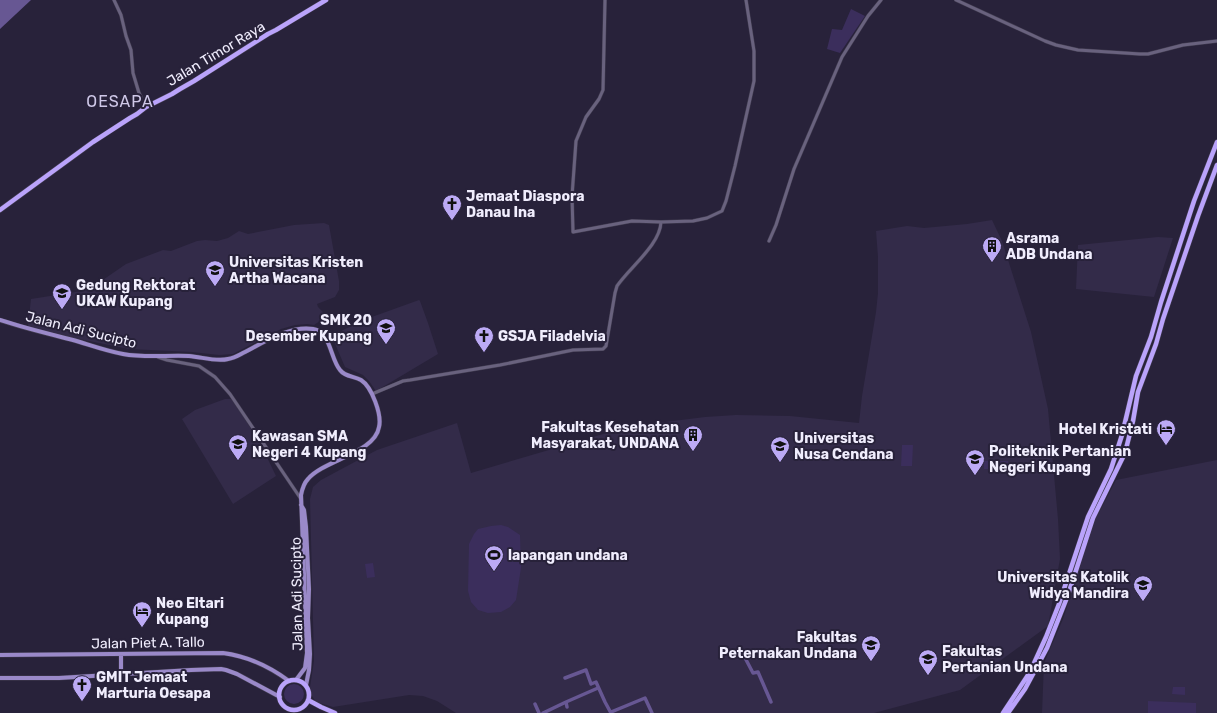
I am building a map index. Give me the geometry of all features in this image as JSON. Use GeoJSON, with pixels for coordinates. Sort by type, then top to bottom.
{"type":"FeatureCollection","features":[{"type":"Feature","properties":{"kind":"highway","name":"Jalan Timor Raya"},"geometry":{"type":"LineString","coordinates":[[0,210],[93,142],[146,107],[194,81],[268,34],[326,0]]}},
{"type":"Feature","properties":{"kind":"highway"},"geometry":{"type":"LineString","coordinates":[[1003,713],[1044,648],[1088,517],[1111,469],[1122,435],[1136,376],[1151,337],[1194,201],[1216,145]]}},
{"type":"Feature","properties":{"kind":"highway"},"geometry":{"type":"LineString","coordinates":[[1008,713],[1025,689],[1068,595],[1093,518],[1125,453],[1138,392],[1156,344],[1203,199],[1217,165]]}},
{"type":"Feature","properties":{"kind":"highway"},"geometry":{"type":"LineString","coordinates":[[1173,267],[1180,270]]}},
{"type":"Feature","properties":{"kind":"highway"},"geometry":{"type":"LineString","coordinates":[[1117,449],[1125,453]]}},
{"type":"Feature","properties":{"kind":"highway"},"geometry":{"type":"LineString","coordinates":[[288,713],[286,707],[281,701],[279,692],[284,683],[289,680],[303,682],[308,690],[308,700],[299,710]]}},
{"type":"Feature","properties":{"kind":"highway"},"geometry":{"type":"LineString","coordinates":[[308,700],[321,708],[335,713]]}},
{"type":"Feature","properties":{"kind":"highway"},"geometry":{"type":"LineString","coordinates":[[286,707],[299,710],[304,713]]}},
{"type":"Feature","properties":{"kind":"main road","name":"Jalan Adi Sucipto"},"geometry":{"type":"LineString","coordinates":[[0,320],[92,347],[124,354],[191,356],[218,360],[228,360],[284,333],[303,329],[312,329],[317,330],[327,340],[336,364],[341,371],[364,382],[370,388],[380,421],[378,431],[374,439],[359,450],[328,465],[309,478],[302,491],[301,504],[307,653],[305,668],[296,680]]}},
{"type":"Feature","properties":{"kind":"main road","name":"Jalan Adi Sucipto"},"geometry":{"type":"LineString","coordinates":[[301,504],[304,510],[306,527],[309,590],[308,618],[310,654],[306,685]]}},
{"type":"Feature","properties":{"kind":"main road","name":"Jalan Piet A. Tallo"},"geometry":{"type":"LineString","coordinates":[[0,655],[207,652],[232,654],[259,664],[289,680]]}},
{"type":"Feature","properties":{"kind":"main road"},"geometry":{"type":"LineString","coordinates":[[121,654],[121,674]]}},
{"type":"Feature","properties":{"kind":"main road","name":"Jalan Piet A. Tallo"},"geometry":{"type":"LineString","coordinates":[[0,678],[60,678],[210,669],[226,670],[237,674],[280,697]]}},
{"type":"Feature","properties":{"kind":"street"},"geometry":{"type":"LineString","coordinates":[[114,0],[121,15],[131,50],[133,73],[139,93],[146,107]]}},
{"type":"Feature","properties":{"kind":"street"},"geometry":{"type":"LineString","coordinates":[[605,0],[603,90],[599,99],[586,117],[576,141],[572,196],[572,232],[632,221],[693,221],[722,211],[735,166],[754,81],[754,51],[746,0]]}},
{"type":"Feature","properties":{"kind":"street"},"geometry":{"type":"LineString","coordinates":[[769,241],[776,225],[794,170],[842,57],[868,16],[881,0]]}},
{"type":"Feature","properties":{"kind":"street"},"geometry":{"type":"LineString","coordinates":[[956,0],[1045,41],[1078,50],[1148,54],[1178,46],[1217,41]]}},
{"type":"Feature","properties":{"kind":"street"},"geometry":{"type":"LineString","coordinates":[[372,394],[403,381],[474,370],[573,350],[603,348],[606,346],[617,286],[651,246],[661,228],[661,222]]}},
{"type":"Feature","properties":{"kind":"street"},"geometry":{"type":"LineString","coordinates":[[156,356],[167,360],[199,366],[215,377],[230,394],[301,499]]}},
{"type":"Feature","properties":{"kind":"shaded area"},"geometry":{"type":"Polygon","coordinates":[[[0,0],[31,0],[0,29],[0,0]]]}},
{"type":"Feature","properties":{"kind":"shaded area"},"geometry":{"type":"Polygon","coordinates":[[[851,9],[865,16],[840,53],[827,49],[832,29],[842,30],[851,9]]]}},
{"type":"Feature","properties":{"kind":"shaded area","name":"Universitas Nusa Cendana"},"geometry":{"type":"Polygon","coordinates":[[[992,220],[1002,241],[1031,332],[1048,409],[1060,559],[1048,626],[960,690],[874,713],[456,713],[437,701],[423,696],[409,695],[333,707],[316,702],[312,696],[310,687],[314,661],[310,499],[313,487],[321,480],[377,450],[457,423],[471,473],[610,432],[641,425],[705,417],[736,415],[790,416],[859,423],[878,293],[876,231],[907,226],[924,228],[992,220]]]}},
{"type":"Feature","properties":{"kind":"shaded area","name":"Universitas Kristen Artha Wacana"},"geometry":{"type":"Polygon","coordinates":[[[324,223],[329,225],[339,281],[339,290],[335,297],[317,304],[323,312],[323,317],[314,325],[295,325],[281,329],[233,354],[219,355],[129,349],[64,336],[28,326],[31,299],[82,291],[97,284],[126,264],[163,250],[171,251],[197,241],[217,241],[228,238],[239,231],[248,234],[294,225],[324,223]]]}},
{"type":"Feature","properties":{"kind":"shaded area"},"geometry":{"type":"Polygon","coordinates":[[[1158,237],[1173,238],[1154,297],[1076,289],[1078,245],[1158,237]]]}},
{"type":"Feature","properties":{"kind":"shaded area","name":"SMK 20 Desember Kupang"},"geometry":{"type":"Polygon","coordinates":[[[419,300],[438,354],[376,391],[363,375],[345,367],[333,339],[343,330],[369,318],[419,300]]]}},
{"type":"Feature","properties":{"kind":"shaded area","name":"Kawasan SMA Negeri 4 Kupang"},"geometry":{"type":"Polygon","coordinates":[[[225,399],[231,399],[236,404],[262,447],[276,476],[233,504],[182,419],[195,410],[225,399]]]}},
{"type":"Feature","properties":{"kind":"shaded area"},"geometry":{"type":"Polygon","coordinates":[[[902,445],[913,445],[912,466],[901,466],[902,445]]]}},
{"type":"Feature","properties":{"kind":"shaded area","name":"Universitas Katolik Widya Mandira"},"geometry":{"type":"Polygon","coordinates":[[[1217,460],[1217,713],[1042,713],[1044,663],[1063,619],[1095,520],[1116,480],[1217,460]]]}},
{"type":"Feature","properties":{"kind":"shaded area"},"geometry":{"type":"Polygon","coordinates":[[[984,461],[995,461],[995,469],[984,469],[984,461]]]}},
{"type":"Feature","properties":{"kind":"shaded area"},"geometry":{"type":"Polygon","coordinates":[[[997,461],[1008,461],[1008,469],[997,469],[997,461]]]}},
{"type":"Feature","properties":{"kind":"shaded area","name":"lapangan undana"},"geometry":{"type":"Polygon","coordinates":[[[501,525],[508,527],[520,535],[521,568],[516,600],[510,607],[501,612],[488,613],[478,610],[471,602],[468,591],[469,544],[478,529],[501,525]]]}},
{"type":"Feature","properties":{"kind":"shaded area"},"geometry":{"type":"Polygon","coordinates":[[[373,563],[375,577],[367,578],[365,564],[373,563]]]}},
{"type":"Feature","properties":{"kind":"shaded area"},"geometry":{"type":"Polygon","coordinates":[[[294,684],[301,687],[304,694],[301,701],[294,704],[287,701],[284,694],[287,687],[294,684]]]}},
{"type":"Feature","properties":{"kind":"shaded area"},"geometry":{"type":"Polygon","coordinates":[[[1173,687],[1185,687],[1185,695],[1172,694],[1173,687]]]}},
{"type":"Feature","properties":{"kind":"shaded area"},"geometry":{"type":"Polygon","coordinates":[[[1148,701],[1196,703],[1196,713],[1148,713],[1148,701]]]}},
{"type":"Feature","properties":{"kind":"waterway"},"geometry":{"type":"LineString","coordinates":[[743,654],[753,673],[758,672],[771,702]]}},
{"type":"Feature","properties":{"kind":"waterway"},"geometry":{"type":"LineString","coordinates":[[565,678],[586,670],[591,684],[596,682],[611,713]]}},
{"type":"Feature","properties":{"kind":"waterway"},"geometry":{"type":"LineString","coordinates":[[567,707],[566,702],[598,688]]}},
{"type":"Feature","properties":{"kind":"waterway"},"geometry":{"type":"LineString","coordinates":[[611,712],[645,698],[652,713]]}},
{"type":"Feature","properties":{"kind":"waterway"},"geometry":{"type":"LineString","coordinates":[[543,713],[566,702]]}},
{"type":"Feature","properties":{"kind":"waterway"},"geometry":{"type":"LineString","coordinates":[[535,704],[539,713]]}},
{"type":"Feature","properties":{"kind":"place","name":"Jemaat Diaspora Danau Ina"},"geometry":{"type":"Point","coordinates":[452,221]}},
{"type":"Feature","properties":{"kind":"place","name":"Asrama ADB Undana"},"geometry":{"type":"Point","coordinates":[992,263]}},
{"type":"Feature","properties":{"kind":"place","name":"Universitas Kristen Artha Wacana"},"geometry":{"type":"Point","coordinates":[215,287]}},
{"type":"Feature","properties":{"kind":"place","name":"Gedung Rektorat UKAW Kupang"},"geometry":{"type":"Point","coordinates":[62,310]}},
{"type":"Feature","properties":{"kind":"place","name":"SMK 20 Desember Kupang"},"geometry":{"type":"Point","coordinates":[386,345]}},
{"type":"Feature","properties":{"kind":"place","name":"GSJA Filadelvia"},"geometry":{"type":"Point","coordinates":[484,353]}},
{"type":"Feature","properties":{"kind":"place","name":"Hotel Kristati"},"geometry":{"type":"Point","coordinates":[1166,446]}},
{"type":"Feature","properties":{"kind":"place","name":"Fakultas Kesehatan Masyarakat, UNDANA"},"geometry":{"type":"Point","coordinates":[693,452]}},
{"type":"Feature","properties":{"kind":"place","name":"Kawasan SMA Negeri 4 Kupang"},"geometry":{"type":"Point","coordinates":[238,461]}},
{"type":"Feature","properties":{"kind":"place","name":"Universitas Nusa Cendana"},"geometry":{"type":"Point","coordinates":[780,463]}},
{"type":"Feature","properties":{"kind":"place","name":"Politeknik Pertanian Negeri Kupang"},"geometry":{"type":"Point","coordinates":[975,476]}},
{"type":"Feature","properties":{"kind":"place","name":"lapangan undana"},"geometry":{"type":"Point","coordinates":[494,572]}},
{"type":"Feature","properties":{"kind":"place","name":"Universitas Katolik Widya Mandira"},"geometry":{"type":"Point","coordinates":[1143,602]}},
{"type":"Feature","properties":{"kind":"place","name":"Neo Eltari Kupang"},"geometry":{"type":"Point","coordinates":[142,628]}},
{"type":"Feature","properties":{"kind":"place","name":"Fakultas Peternakan Undana"},"geometry":{"type":"Point","coordinates":[871,662]}},
{"type":"Feature","properties":{"kind":"place","name":"Fakultas Pertanian Undana"},"geometry":{"type":"Point","coordinates":[928,676]}},
{"type":"Feature","properties":{"kind":"place","name":"GMIT Jemaat Marturia Oesapa"},"geometry":{"type":"Point","coordinates":[82,702]}},
{"type":"Feature","properties":{"kind":"district","name":"OESAPA"},"geometry":{"type":"Point","coordinates":[120,101]}}]}
